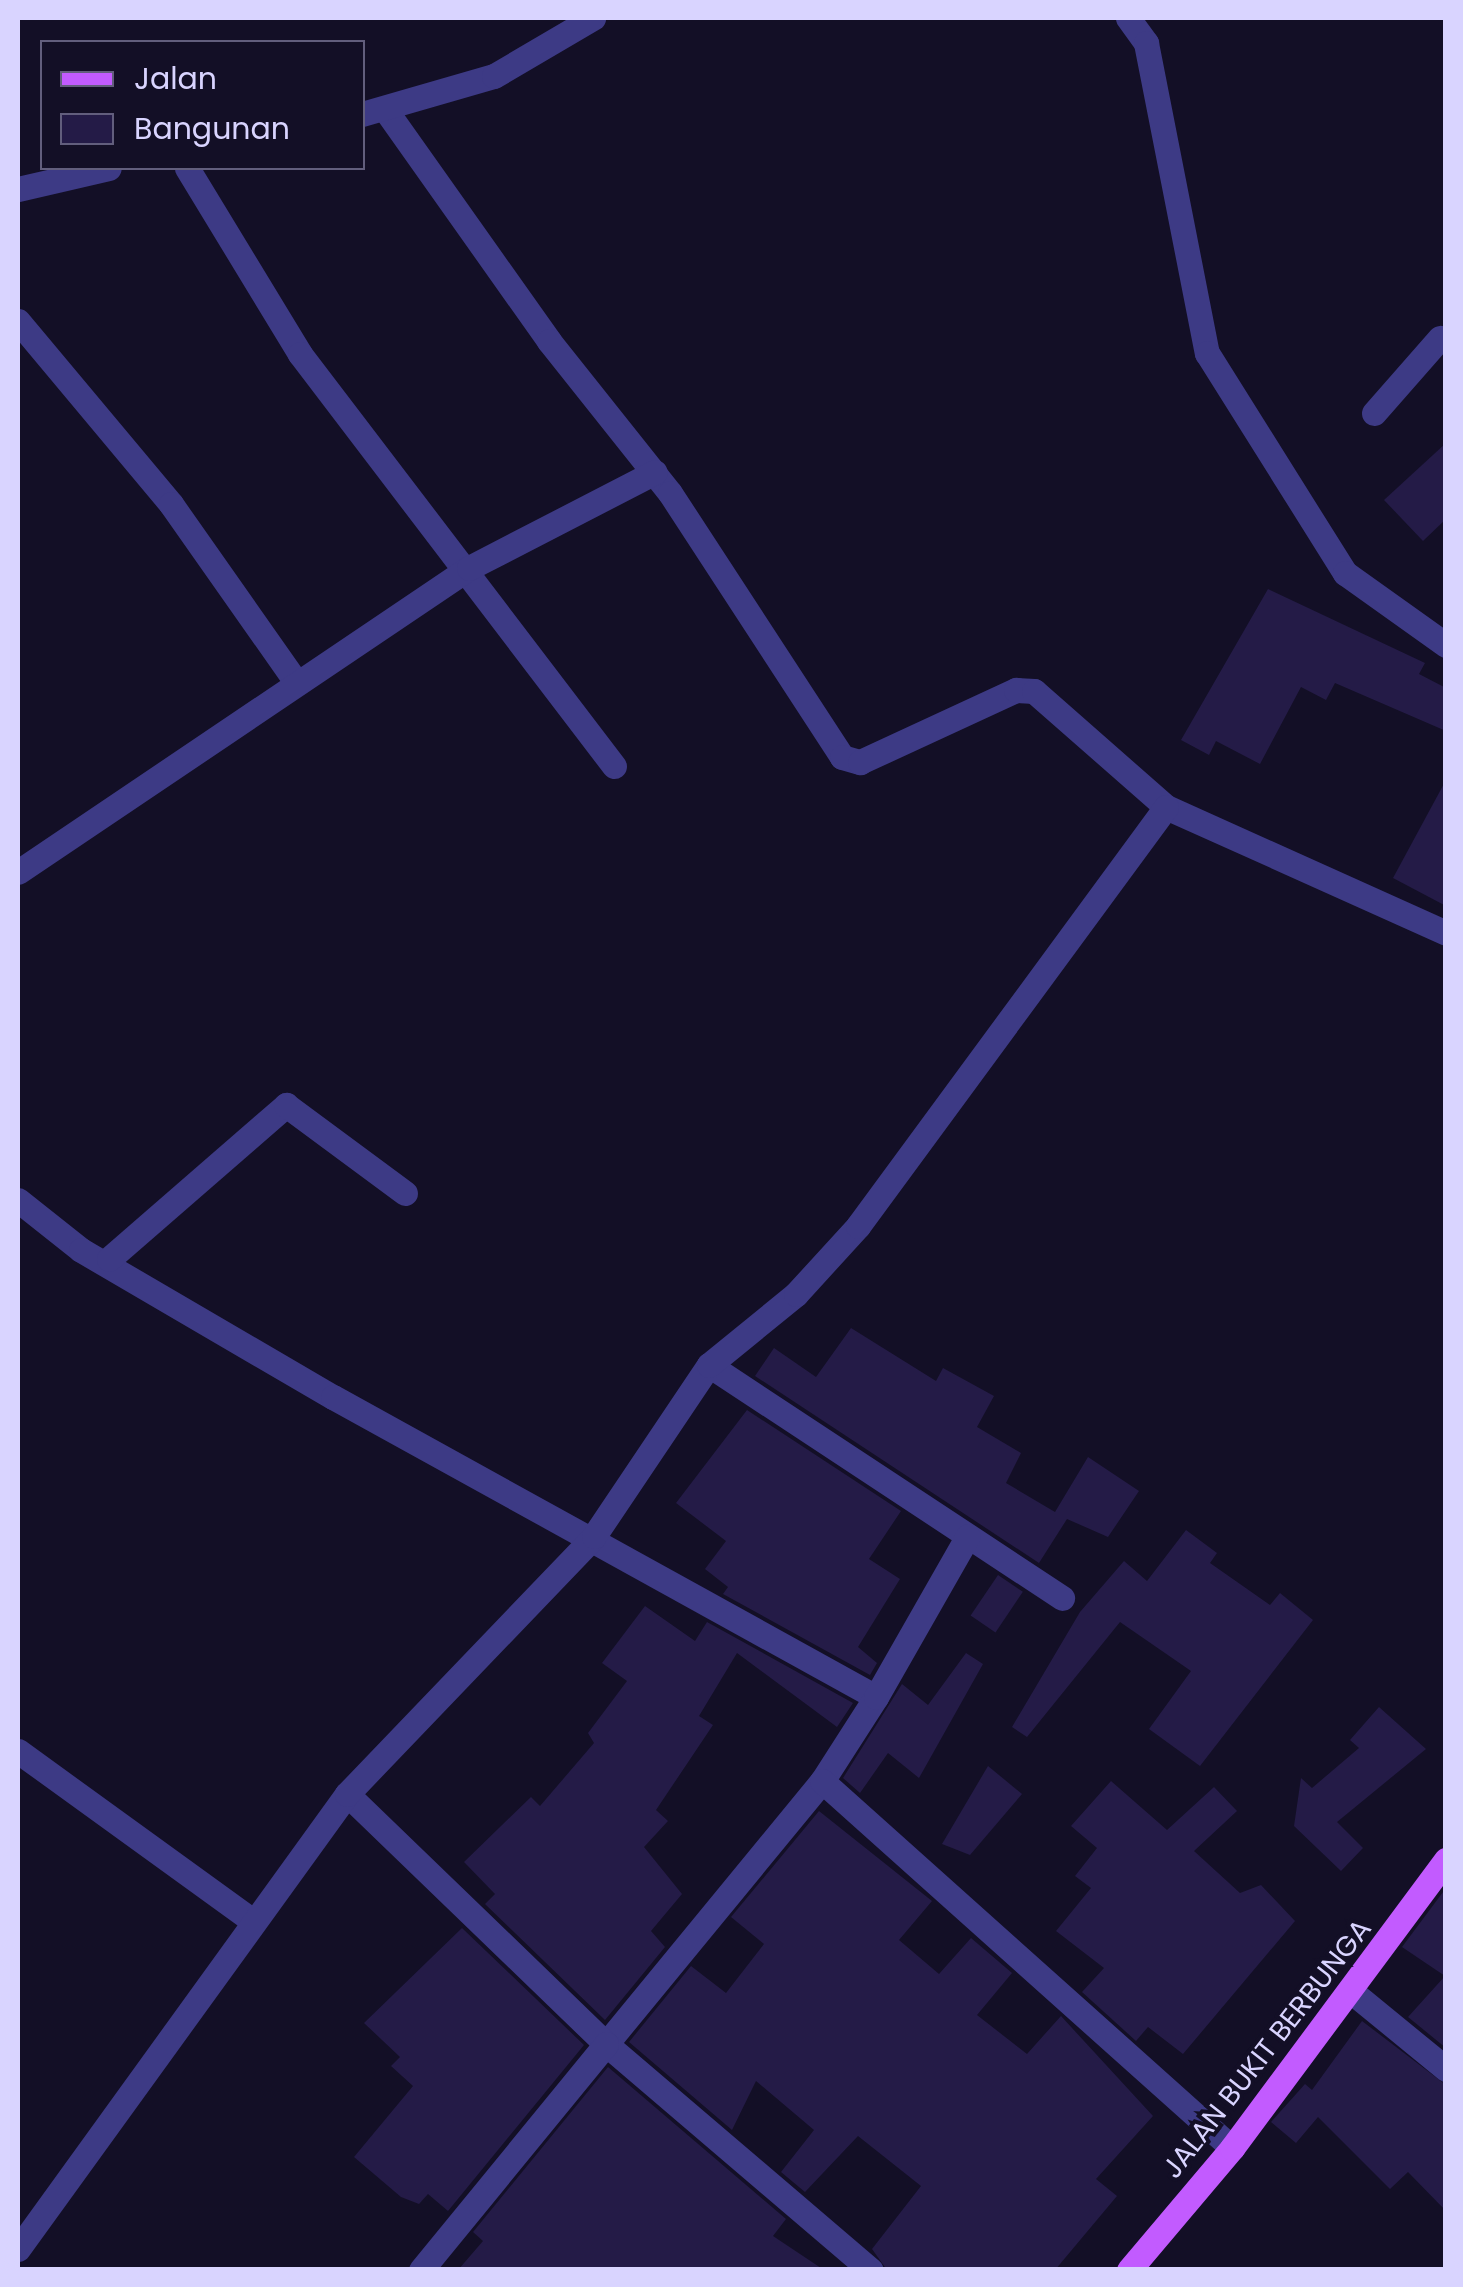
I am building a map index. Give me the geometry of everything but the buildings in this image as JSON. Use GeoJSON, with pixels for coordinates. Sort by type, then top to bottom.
{"type":"FeatureCollection","features":[{"type":"Feature","properties":{"kind":"main road","name":"JALAN BUKIT BERBUNGA"},"geometry":{"type":"LineString","coordinates":[[1129,2270],[1232,2148],[1352,1992],[1446,1860]]}},
{"type":"Feature","properties":{"kind":"street"},"geometry":{"type":"LineString","coordinates":[[593,18],[494,76],[375,113],[549,342],[655,472],[842,757],[860,762],[1024,689],[1053,703],[1166,807],[1446,933]]}},
{"type":"Feature","properties":{"kind":"street"},"geometry":{"type":"LineString","coordinates":[[1128,18],[1146,43],[1207,353],[1345,573],[1446,645]]}},
{"type":"Feature","properties":{"kind":"street"},"geometry":{"type":"LineString","coordinates":[[18,190],[101,170]]}},
{"type":"Feature","properties":{"kind":"street"},"geometry":{"type":"LineString","coordinates":[[188,170],[300,354],[470,568],[614,766]]}},
{"type":"Feature","properties":{"kind":"street"},"geometry":{"type":"LineString","coordinates":[[18,321],[171,504],[294,680]]}},
{"type":"Feature","properties":{"kind":"street"},"geometry":{"type":"LineString","coordinates":[[1374,413],[1444,335]]}},
{"type":"Feature","properties":{"kind":"street"},"geometry":{"type":"LineString","coordinates":[[22,861],[470,568],[655,472]]}},
{"type":"Feature","properties":{"kind":"street"},"geometry":{"type":"LineString","coordinates":[[18,2248],[347,1794],[594,1536],[709,1365],[796,1294],[858,1226],[1166,807]]}},
{"type":"Feature","properties":{"kind":"street"},"geometry":{"type":"LineString","coordinates":[[109,1258],[286,1105],[405,1194]]}},
{"type":"Feature","properties":{"kind":"street"},"geometry":{"type":"LineString","coordinates":[[18,1200],[81,1250],[109,1258],[332,1397],[594,1536],[876,1697]]}},
{"type":"Feature","properties":{"kind":"street"},"geometry":{"type":"LineString","coordinates":[[709,1365],[1062,1598]]}},
{"type":"Feature","properties":{"kind":"street"},"geometry":{"type":"LineString","coordinates":[[422,2270],[822,1781],[876,1697],[968,1536]]}},
{"type":"Feature","properties":{"kind":"street"},"geometry":{"type":"LineString","coordinates":[[18,1751],[254,1922]]}},
{"type":"Feature","properties":{"kind":"street"},"geometry":{"type":"LineString","coordinates":[[822,1781],[1232,2148]]}},
{"type":"Feature","properties":{"kind":"street"},"geometry":{"type":"LineString","coordinates":[[347,1794],[606,2044],[871,2270]]}},
{"type":"Feature","properties":{"kind":"street"},"geometry":{"type":"LineString","coordinates":[[1352,1992],[1446,2069]]}}]}
